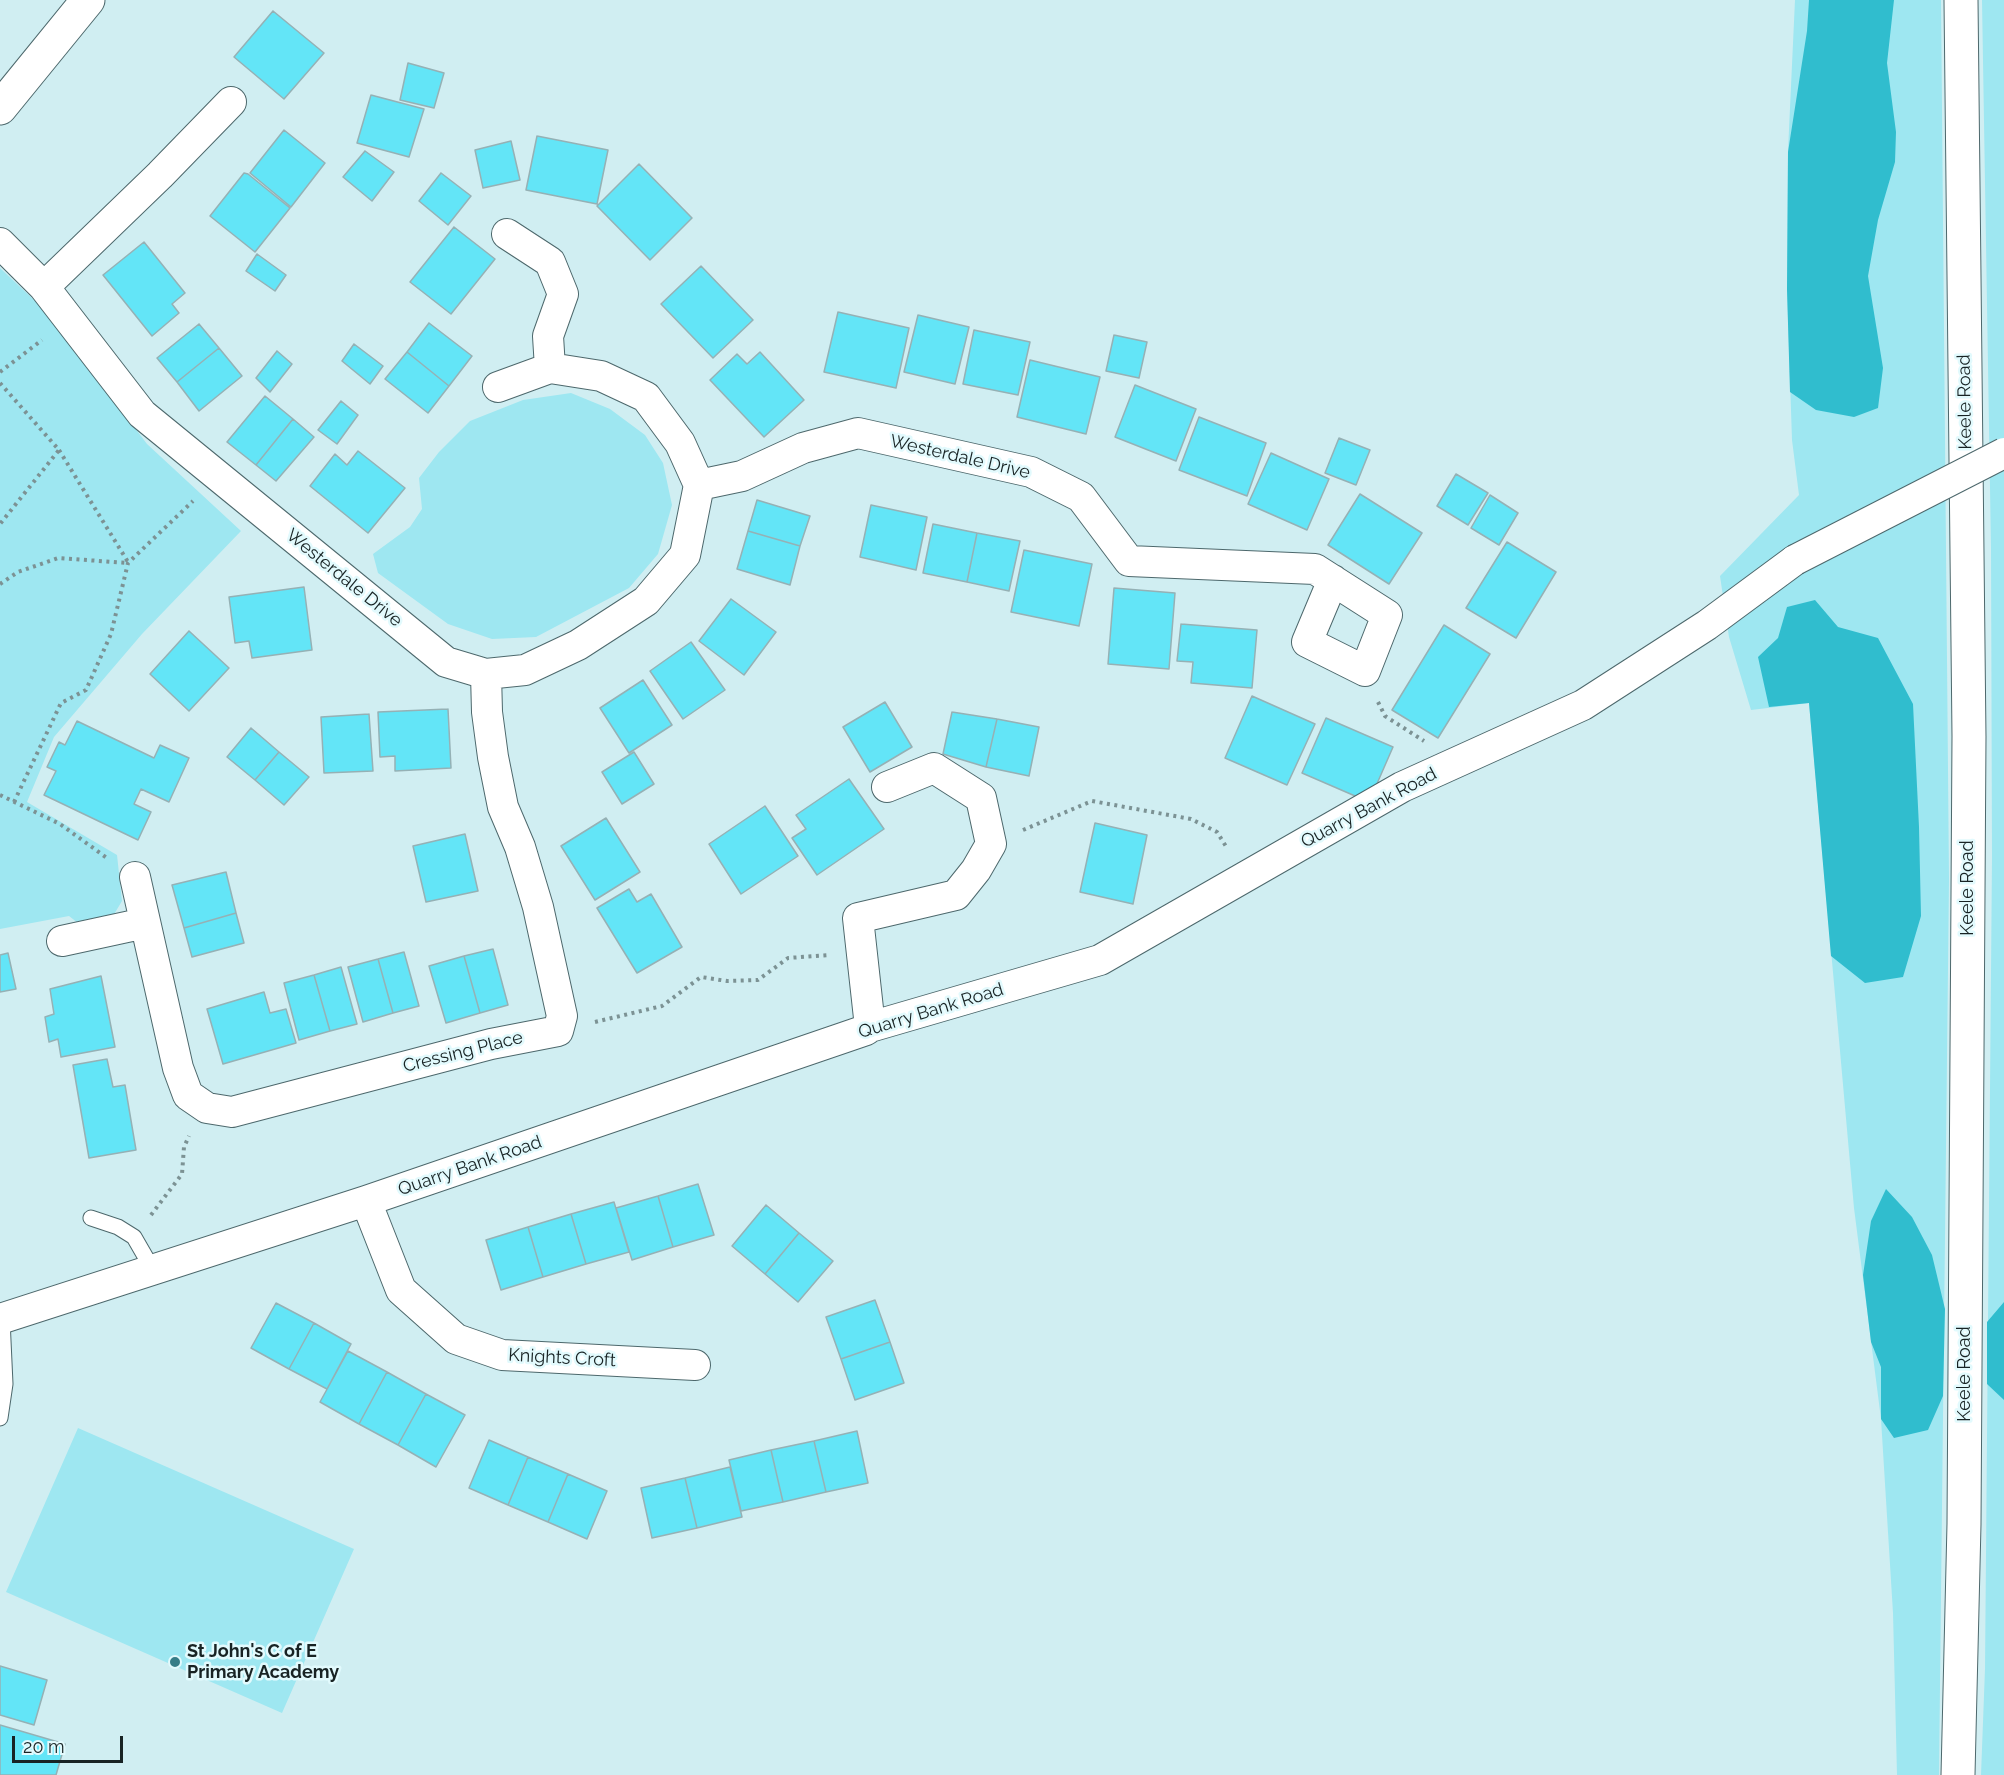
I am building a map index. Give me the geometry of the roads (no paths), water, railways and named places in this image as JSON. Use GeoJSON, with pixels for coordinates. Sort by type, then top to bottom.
{"type":"FeatureCollection","features":[{"type":"Feature","properties":{"kind":"main road"},"geometry":{"type":"LineString","coordinates":[[0,108],[88,0]]}},
{"type":"Feature","properties":{"kind":"main road","name":"Keele Road"},"geometry":{"type":"LineString","coordinates":[[1958,1775],[1964,1512],[1969,747],[1961,0]]}},
{"type":"Feature","properties":{"kind":"street"},"geometry":{"type":"LineString","coordinates":[[44,287],[160,175],[231,102]]}},
{"type":"Feature","properties":{"kind":"street"},"geometry":{"type":"LineString","coordinates":[[507,234],[550,262],[563,294],[548,336],[550,368]]}},
{"type":"Feature","properties":{"kind":"street","name":"Westerdale Drive"},"geometry":{"type":"LineString","coordinates":[[0,243],[44,287],[142,414],[446,662],[486,674],[525,670],[536,665],[578,645],[646,601],[685,555],[699,485],[742,476],[803,448],[858,434],[1031,472],[1081,498],[1129,561],[1315,568],[1387,615],[1365,671],[1307,642],[1333,580]]}},
{"type":"Feature","properties":{"kind":"street"},"geometry":{"type":"LineString","coordinates":[[498,387],[550,368],[601,376],[646,397],[680,443],[699,485]]}},
{"type":"Feature","properties":{"kind":"street","name":"Quarry Bank Road"},"geometry":{"type":"LineString","coordinates":[[1,1319],[366,1202],[870,1027],[1100,960],[1402,787],[1583,705],[1707,625],[1795,560],[2004,453]]}},
{"type":"Feature","properties":{"kind":"street","name":"Cressing Place"},"geometry":{"type":"LineString","coordinates":[[145,923],[178,1068],[188,1095],[207,1108],[232,1112],[491,1044],[558,1031],[562,1016],[538,907],[520,847],[503,807],[487,712],[486,674]]}},
{"type":"Feature","properties":{"kind":"street"},"geometry":{"type":"LineString","coordinates":[[870,1027],[858,918],[956,895],[976,870],[991,844],[981,798],[934,768],[887,787]]}},
{"type":"Feature","properties":{"kind":"street"},"geometry":{"type":"LineString","coordinates":[[62,941],[145,923],[135,877]]}},
{"type":"Feature","properties":{"kind":"street","name":"Knights Croft"},"geometry":{"type":"LineString","coordinates":[[366,1202],[401,1290],[456,1339],[502,1355],[695,1365]]}},
{"type":"Feature","properties":{"kind":"lane"},"geometry":{"type":"LineString","coordinates":[[91,1218],[118,1227],[134,1238],[153,1270]]}},
{"type":"Feature","properties":{"kind":"lane"},"geometry":{"type":"LineString","coordinates":[[0,1418],[5,1384],[1,1319]]}},
{"type":"Feature","properties":{"kind":"place","name":"St John's C of E Primary Academy"},"geometry":{"type":"Point","coordinates":[175,1662]}}]}
